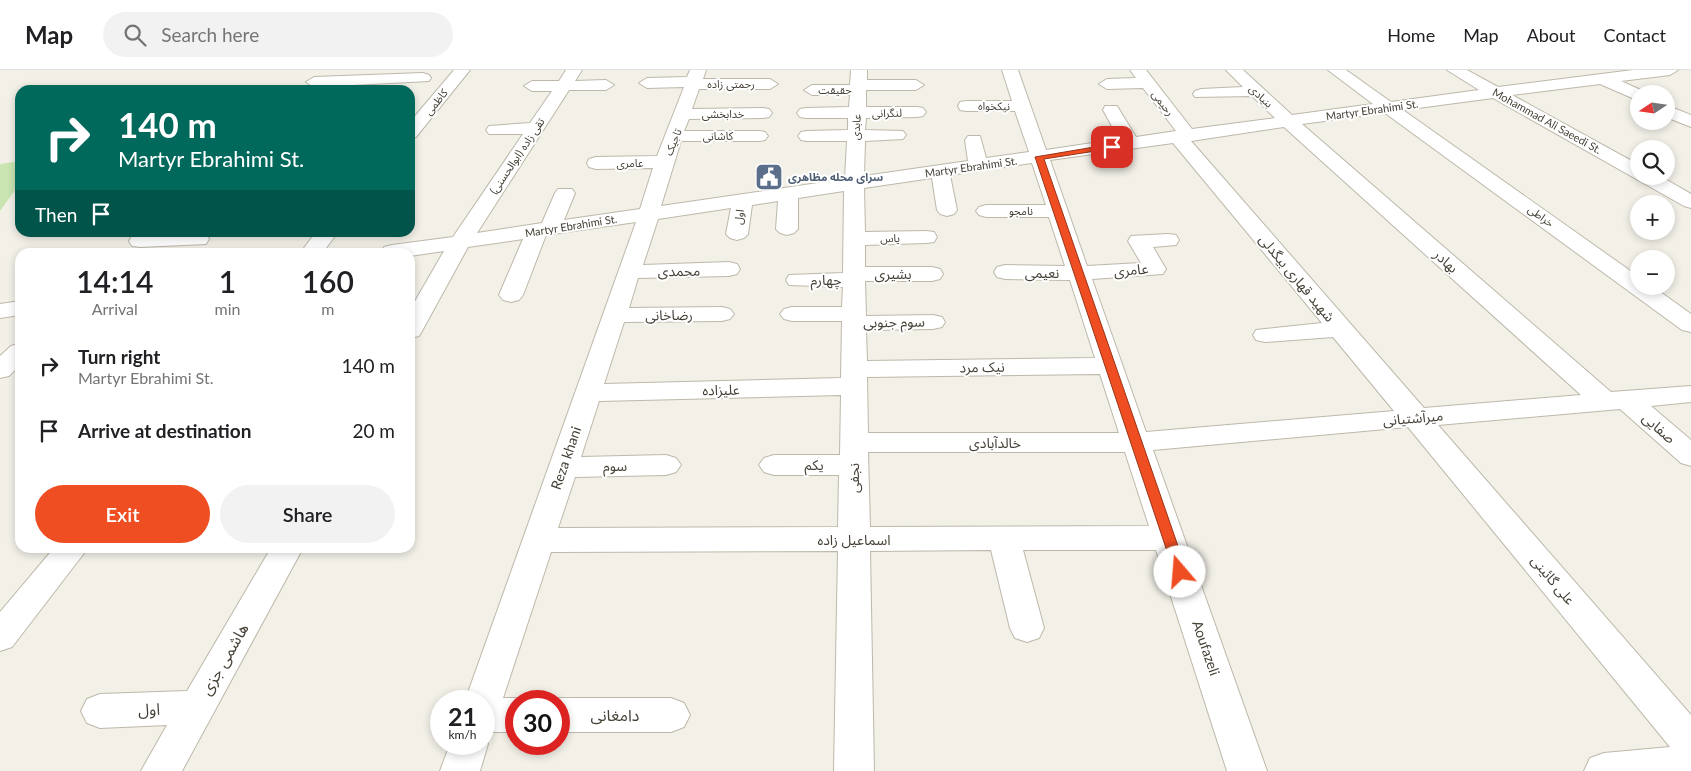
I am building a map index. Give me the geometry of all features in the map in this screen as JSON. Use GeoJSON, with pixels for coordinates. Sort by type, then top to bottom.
{"type":"FeatureCollection","features":[{"type":"Feature","properties":{"kind":"street"},"geometry":{"type":"LineString","coordinates":[[310,85],[327,70]]}},
{"type":"Feature","properties":{"kind":"street","name":"کاظمی"},"geometry":{"type":"LineString","coordinates":[[415,127],[462,70]]}},
{"type":"Feature","properties":{"kind":"street","name":"خراطی"},"geometry":{"type":"LineString","coordinates":[[1336,70],[1391,107],[1691,325]]}},
{"type":"Feature","properties":{"kind":"street","name":"Mohammad Ali Saeedi St."},"geometry":{"type":"LineString","coordinates":[[1455,70],[1630,168]]}},
{"type":"Feature","properties":{"kind":"street"},"geometry":{"type":"LineString","coordinates":[[1584,70],[1630,92]]}},
{"type":"Feature","properties":{"kind":"street","name":"Martyr Ebrahimi St."},"geometry":{"type":"LineString","coordinates":[[415,249],[1494,92],[1670,70]]}},
{"type":"Feature","properties":{"kind":"street"},"geometry":{"type":"LineString","coordinates":[[1238,74],[1200,86],[1256,91]]}},
{"type":"Feature","properties":{"kind":"street","name":"بنیادی"},"geometry":{"type":"LineString","coordinates":[[1238,74],[1289,122]]}},
{"type":"Feature","properties":{"kind":"street"},"geometry":{"type":"LineString","coordinates":[[1107,84],[1143,76]]}},
{"type":"Feature","properties":{"kind":"street","name":"رحیمی"},"geometry":{"type":"LineString","coordinates":[[1143,76],[1184,137]]}},
{"type":"Feature","properties":{"kind":"street"},"geometry":{"type":"LineString","coordinates":[[532,86],[570,77],[606,85]]}},
{"type":"Feature","properties":{"kind":"street","name":"تقی زاده (ابوالحسنی)"},"geometry":{"type":"LineString","coordinates":[[460,242],[570,77]]}},
{"type":"Feature","properties":{"kind":"street"},"geometry":{"type":"LineString","coordinates":[[323,85],[423,78]]}},
{"type":"Feature","properties":{"kind":"street","name":"رحمتی زاده"},"geometry":{"type":"LineString","coordinates":[[646,83],[695,79],[770,84]]}},
{"type":"Feature","properties":{"kind":"street","name":"تاجیک"},"geometry":{"type":"LineString","coordinates":[[649,214],[664,162],[676,136],[695,79]]}},
{"type":"Feature","properties":{"kind":"street"},"geometry":{"type":"LineString","coordinates":[[859,82],[916,85]]}},
{"type":"Feature","properties":{"kind":"street","name":"حقیقت"},"geometry":{"type":"LineString","coordinates":[[812,90],[859,82]]}},
{"type":"Feature","properties":{"kind":"street","name":"عابدی"},"geometry":{"type":"LineString","coordinates":[[854,184],[859,82]]}},
{"type":"Feature","properties":{"kind":"street","name":"نیکخواه"},"geometry":{"type":"LineString","coordinates":[[965,99],[1016,90]]}},
{"type":"Feature","properties":{"kind":"street","name":"Aoufazeli"},"geometry":{"type":"LineString","coordinates":[[1016,90],[1247,771]]}},
{"type":"Feature","properties":{"kind":"street"},"geometry":{"type":"LineString","coordinates":[[1111,110],[1132,144]]}},
{"type":"Feature","properties":{"kind":"street","name":"لنگرانی"},"geometry":{"type":"LineString","coordinates":[[806,113],[917,112]]}},
{"type":"Feature","properties":{"kind":"street","name":"خدابخشی"},"geometry":{"type":"LineString","coordinates":[[683,114],[763,113]]}},
{"type":"Feature","properties":{"kind":"street"},"geometry":{"type":"LineString","coordinates":[[1675,114],[1691,122]]}},
{"type":"Feature","properties":{"kind":"street","name":"بهادر"},"geometry":{"type":"LineString","coordinates":[[1289,122],[1615,400]]}},
{"type":"Feature","properties":{"kind":"street"},"geometry":{"type":"LineString","coordinates":[[495,130],[536,128]]}},
{"type":"Feature","properties":{"kind":"street"},"geometry":{"type":"LineString","coordinates":[[807,136],[896,135]]}},
{"type":"Feature","properties":{"kind":"street","name":"کاشانی"},"geometry":{"type":"LineString","coordinates":[[676,136],[760,136]]}},
{"type":"Feature","properties":{"kind":"street","name":"شهید قهاری بیگدلی"},"geometry":{"type":"LineString","coordinates":[[1184,137],[1416,418]]}},
{"type":"Feature","properties":{"kind":"street"},"geometry":{"type":"LineString","coordinates":[[974,140],[978,166]]}},
{"type":"Feature","properties":{"kind":"street","name":"عامری"},"geometry":{"type":"LineString","coordinates":[[596,163],[664,162]]}},
{"type":"Feature","properties":{"kind":"street"},"geometry":{"type":"LineString","coordinates":[[940,172],[948,210]]}},
{"type":"Feature","properties":{"kind":"street","name":"نجفی"},"geometry":{"type":"LineString","coordinates":[[854,184],[854,771]]}},
{"type":"Feature","properties":{"kind":"street"},"geometry":{"type":"LineString","coordinates":[[1662,185],[1687,198]]}},
{"type":"Feature","properties":{"kind":"street"},"geometry":{"type":"LineString","coordinates":[[511,296],[543,230],[565,192]]}},
{"type":"Feature","properties":{"kind":"street"},"geometry":{"type":"LineString","coordinates":[[787,229],[788,194]]}},
{"type":"Feature","properties":{"kind":"street","name":"اول"},"geometry":{"type":"LineString","coordinates":[[737,234],[742,201]]}},
{"type":"Feature","properties":{"kind":"street","name":"نامجو"},"geometry":{"type":"LineString","coordinates":[[986,211],[1057,211]]}},
{"type":"Feature","properties":{"kind":"street","name":"Reza khani"},"geometry":{"type":"LineString","coordinates":[[488,690],[649,214]]}},
{"type":"Feature","properties":{"kind":"street"},"geometry":{"type":"LineString","coordinates":[[315,248],[324,237]]}},
{"type":"Feature","properties":{"kind":"street","name":"یاس"},"geometry":{"type":"LineString","coordinates":[[854,238],[926,237]]}},
{"type":"Feature","properties":{"kind":"street"},"geometry":{"type":"LineString","coordinates":[[139,242],[198,239]]}},
{"type":"Feature","properties":{"kind":"street","name":"عامری"},"geometry":{"type":"LineString","coordinates":[[1079,273],[1155,269],[1139,241],[1168,240]]}},
{"type":"Feature","properties":{"kind":"street"},"geometry":{"type":"LineString","coordinates":[[415,322],[460,242]]}},
{"type":"Feature","properties":{"kind":"street","name":"محمدی"},"geometry":{"type":"LineString","coordinates":[[630,272],[729,270]]}},
{"type":"Feature","properties":{"kind":"street","name":"نعیمی"},"geometry":{"type":"LineString","coordinates":[[1004,272],[1079,273]]}},
{"type":"Feature","properties":{"kind":"street","name":"بشیری"},"geometry":{"type":"LineString","coordinates":[[854,277],[932,274]]}},
{"type":"Feature","properties":{"kind":"street","name":"چهارم"},"geometry":{"type":"LineString","coordinates":[[797,280],[854,277]]}},
{"type":"Feature","properties":{"kind":"street"},"geometry":{"type":"LineString","coordinates":[[0,311],[15,309]]}},
{"type":"Feature","properties":{"kind":"street","name":"رضاخانی"},"geometry":{"type":"LineString","coordinates":[[615,315],[722,314]]}},
{"type":"Feature","properties":{"kind":"street"},"geometry":{"type":"LineString","coordinates":[[792,314],[854,322]]}},
{"type":"Feature","properties":{"kind":"street"},"geometry":{"type":"LineString","coordinates":[[817,330],[854,322]]}},
{"type":"Feature","properties":{"kind":"street","name":"سوم جنوبی"},"geometry":{"type":"LineString","coordinates":[[854,322],[933,322]]}},
{"type":"Feature","properties":{"kind":"street"},"geometry":{"type":"LineString","coordinates":[[1265,335],[1340,328]]}},
{"type":"Feature","properties":{"kind":"street"},"geometry":{"type":"LineString","coordinates":[[0,370],[15,356]]}},
{"type":"Feature","properties":{"kind":"street","name":"نیک مرد"},"geometry":{"type":"LineString","coordinates":[[854,377],[1110,366]]}},
{"type":"Feature","properties":{"kind":"street","name":"علیزاده"},"geometry":{"type":"LineString","coordinates":[[588,393],[854,377]]}},
{"type":"Feature","properties":{"kind":"street","name":"میرآشتیانی"},"geometry":{"type":"LineString","coordinates":[[1136,442],[1691,394]]}},
{"type":"Feature","properties":{"kind":"street","name":"صفایی"},"geometry":{"type":"LineString","coordinates":[[1615,400],[1691,456]]}},
{"type":"Feature","properties":{"kind":"street","name":"علی گائینی"},"geometry":{"type":"LineString","coordinates":[[1416,418],[1691,743]]}},
{"type":"Feature","properties":{"kind":"street","name":"خالدآبادی"},"geometry":{"type":"LineString","coordinates":[[854,454],[1136,442]]}},
{"type":"Feature","properties":{"kind":"street","name":"یکم"},"geometry":{"type":"LineString","coordinates":[[774,465],[854,454]]}},
{"type":"Feature","properties":{"kind":"street","name":"سوم"},"geometry":{"type":"LineString","coordinates":[[564,466],[666,465]]}},
{"type":"Feature","properties":{"kind":"street","name":"اسماعیل زاده"},"geometry":{"type":"LineString","coordinates":[[538,540],[1169,538]]}},
{"type":"Feature","properties":{"kind":"street"},"geometry":{"type":"LineString","coordinates":[[1004,539],[1027,628]]}},
{"type":"Feature","properties":{"kind":"street"},"geometry":{"type":"LineString","coordinates":[[0,637],[68,553]]}},
{"type":"Feature","properties":{"kind":"street","name":"هاشمی جزی"},"geometry":{"type":"LineString","coordinates":[[160,771],[284,553]]}},
{"type":"Feature","properties":{"kind":"street","name":"اول"},"geometry":{"type":"LineString","coordinates":[[100,711],[197,707]]}},
{"type":"Feature","properties":{"kind":"street","name":"دامغانی"},"geometry":{"type":"LineString","coordinates":[[570,715],[671,715]]}},
{"type":"Feature","properties":{"kind":"street"},"geometry":{"type":"LineString","coordinates":[[460,771],[465,755]]}},
{"type":"Feature","properties":{"kind":"street"},"geometry":{"type":"LineString","coordinates":[[1604,771],[1691,763]]}},
{"type":"Feature","properties":{"kind":"green space"},"geometry":{"type":"Polygon","coordinates":[[[15,162],[15,190],[0,211],[0,164],[15,162]]]}},
{"type":"Feature","properties":{"kind":"place","name":"سرای محله مظاهری"},"geometry":{"type":"Point","coordinates":[769,177]}},
{"type":"Feature","properties":{"kind":"route"},"geometry":{"type":"LineString","coordinates":[[1112,147],[1039,157],[1180,572]]}}]}
